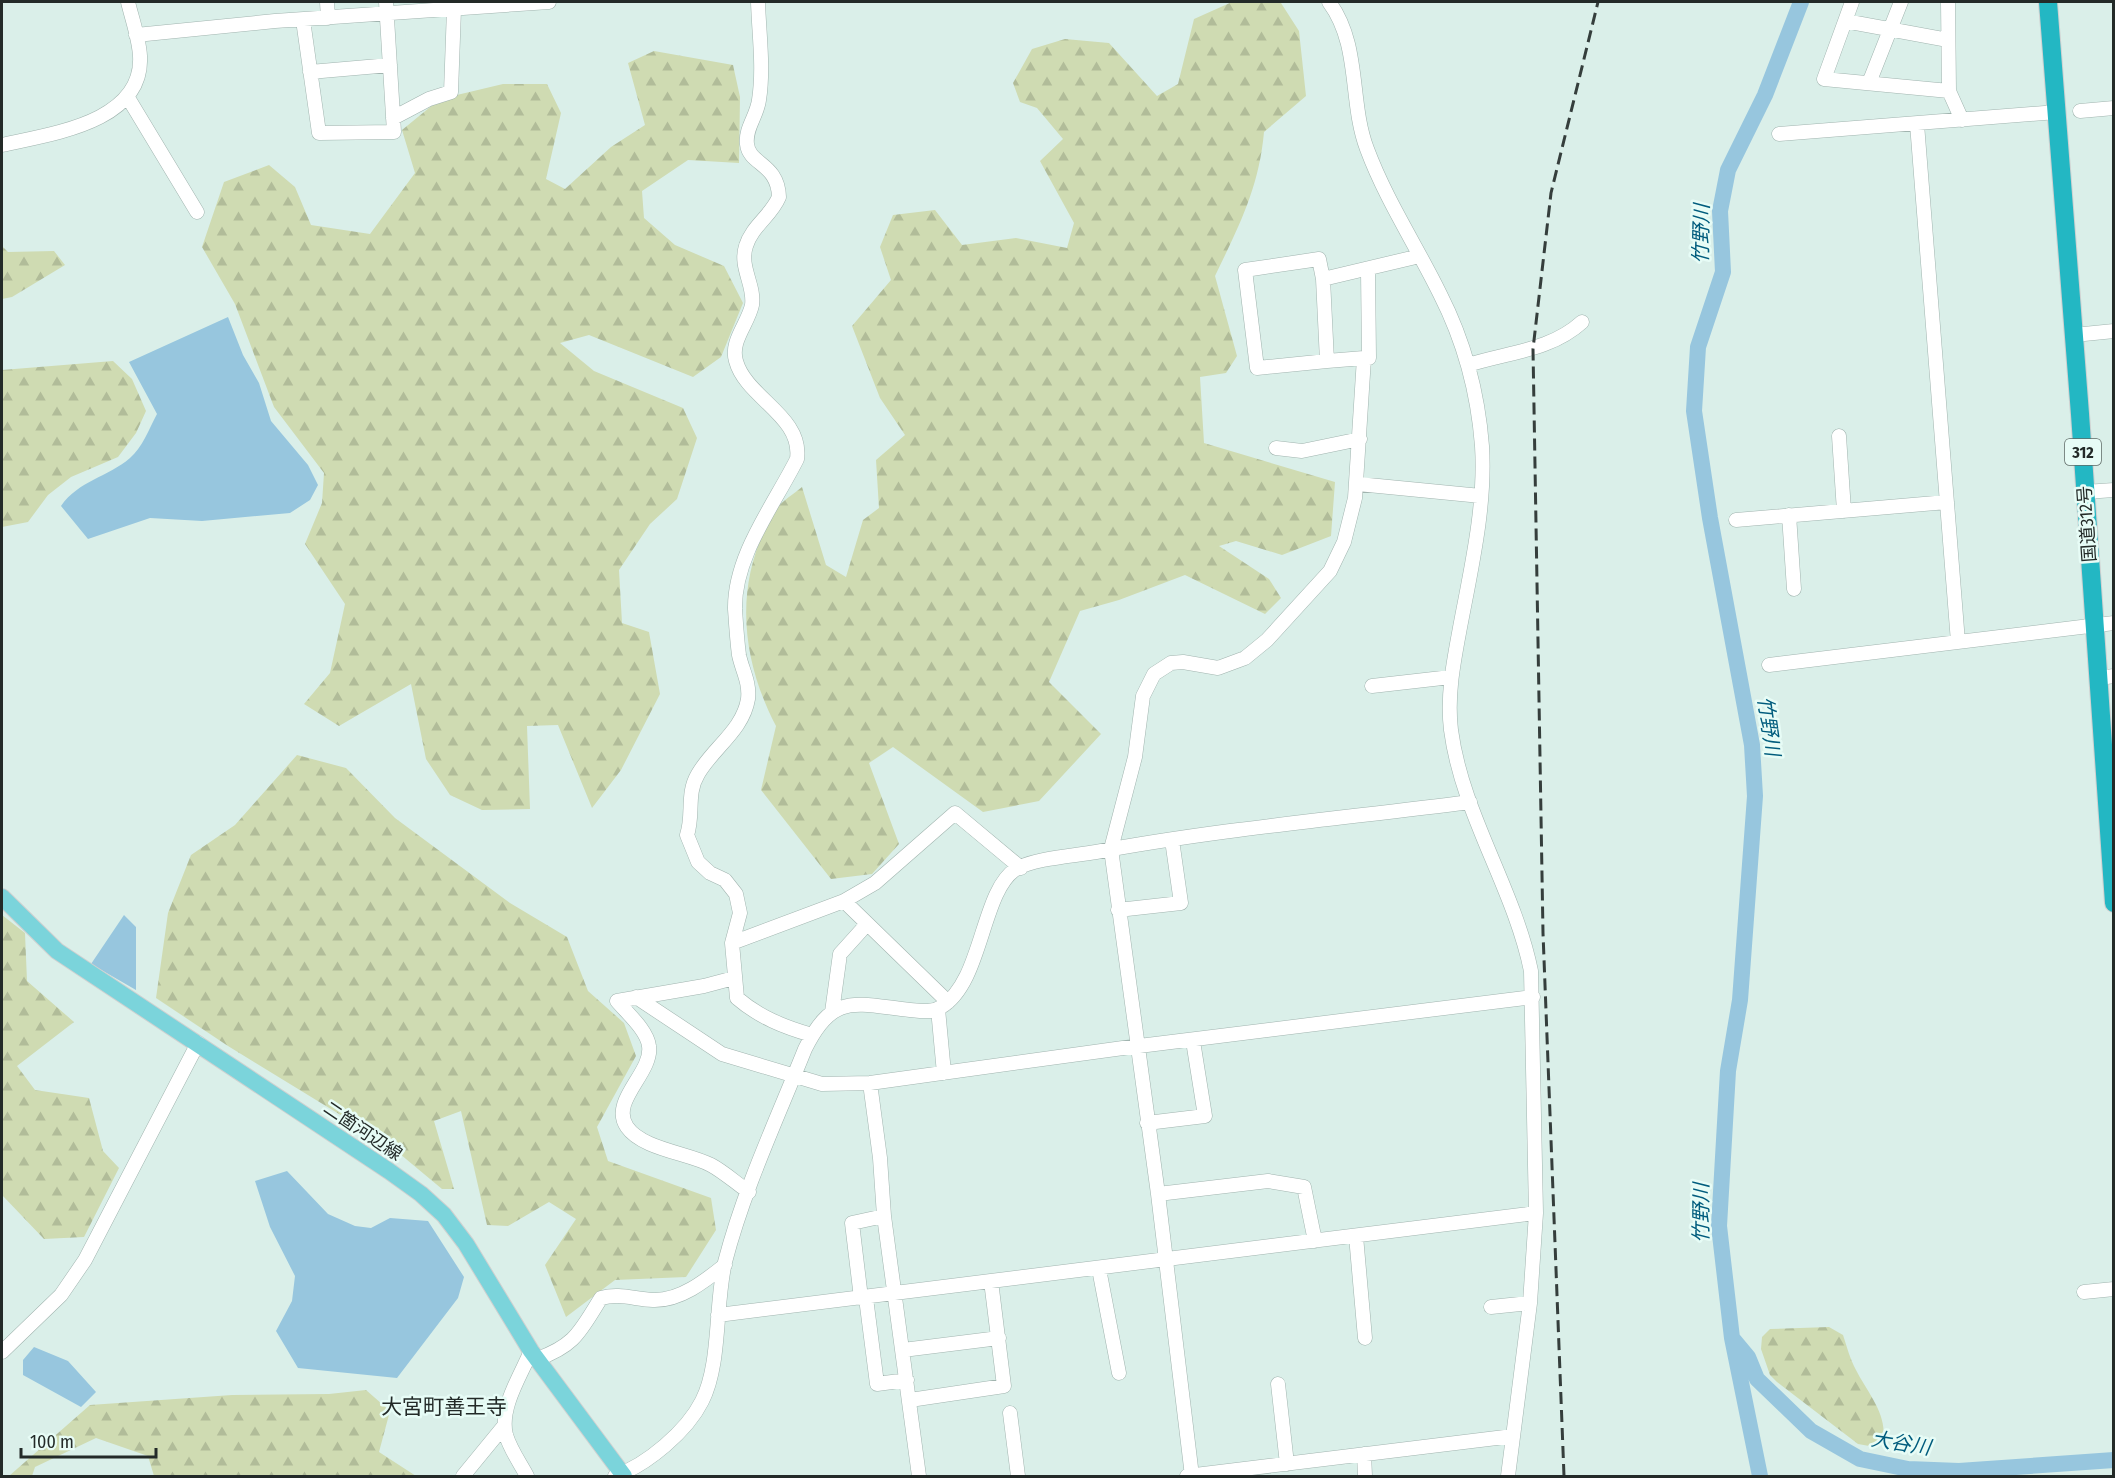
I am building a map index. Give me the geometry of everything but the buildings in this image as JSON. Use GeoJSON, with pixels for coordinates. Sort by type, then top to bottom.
{"type":"FeatureCollection","features":[{"type":"Feature","properties":{"kind":"highway","name":"国道312号"},"geometry":{"type":"LineString","coordinates":[[2048,2],[2074,334],[2093,625],[2106,677],[2114,903]]}},
{"type":"Feature","properties":{"kind":"main road","name":"二箇河辺線"},"geometry":{"type":"LineString","coordinates":[[2,897],[57,951],[405,1182],[444,1215],[466,1244],[534,1355],[620,1476]]}},
{"type":"Feature","properties":{"kind":"street"},"geometry":{"type":"LineString","coordinates":[[2,146],[94,121],[114,109],[127,96],[137,78],[140,56],[128,2]]}},
{"type":"Feature","properties":{"kind":"street"},"geometry":{"type":"LineString","coordinates":[[327,2],[328,18]]}},
{"type":"Feature","properties":{"kind":"street"},"geometry":{"type":"LineString","coordinates":[[136,35],[328,18],[387,7],[454,9],[549,2]]}},
{"type":"Feature","properties":{"kind":"street"},"geometry":{"type":"LineString","coordinates":[[759,2],[760,92],[759,103],[747,132],[747,147],[754,158],[766,166],[775,177],[779,197],[754,228],[745,249],[745,270],[753,295],[737,340],[735,358],[746,379],[790,430],[798,447],[796,459],[744,562],[737,586],[737,632],[740,656],[748,685],[742,718],[698,775],[689,801],[690,825],[687,835],[698,862],[710,873],[725,880],[736,894],[740,913],[732,943],[737,998],[750,1010],[779,1025],[812,1035]]}},
{"type":"Feature","properties":{"kind":"street"},"geometry":{"type":"LineString","coordinates":[[1329,2],[1347,36],[1365,143],[1377,176],[1456,329],[1468,365],[1482,446],[1481,496],[1451,677],[1450,726],[1453,745],[1470,802],[1525,941],[1533,997],[1536,1213],[1530,1303],[1508,1476]]}},
{"type":"Feature","properties":{"kind":"street"},"geometry":{"type":"LineString","coordinates":[[1852,2],[1824,79],[1949,91]]}},
{"type":"Feature","properties":{"kind":"street"},"geometry":{"type":"LineString","coordinates":[[1869,83],[1900,2]]}},
{"type":"Feature","properties":{"kind":"street"},"geometry":{"type":"LineString","coordinates":[[1948,2],[1949,91],[1962,120]]}},
{"type":"Feature","properties":{"kind":"street"},"geometry":{"type":"LineString","coordinates":[[303,20],[319,133],[394,132],[387,7]]}},
{"type":"Feature","properties":{"kind":"street"},"geometry":{"type":"LineString","coordinates":[[393,118],[429,99],[451,92],[454,9]]}},
{"type":"Feature","properties":{"kind":"street"},"geometry":{"type":"LineString","coordinates":[[1845,21],[1948,40]]}},
{"type":"Feature","properties":{"kind":"street"},"geometry":{"type":"LineString","coordinates":[[310,72],[390,64]]}},
{"type":"Feature","properties":{"kind":"street"},"geometry":{"type":"LineString","coordinates":[[127,96],[197,212]]}},
{"type":"Feature","properties":{"kind":"street"},"geometry":{"type":"LineString","coordinates":[[2080,111],[2114,108]]}},
{"type":"Feature","properties":{"kind":"street"},"geometry":{"type":"LineString","coordinates":[[1779,134],[2057,112]]}},
{"type":"Feature","properties":{"kind":"street"},"geometry":{"type":"LineString","coordinates":[[1917,124],[1958,642]]}},
{"type":"Feature","properties":{"kind":"street"},"geometry":{"type":"LineString","coordinates":[[1323,279],[1368,271],[1420,256]]}},
{"type":"Feature","properties":{"kind":"street"},"geometry":{"type":"LineString","coordinates":[[1328,361],[1323,279],[1318,259],[1245,270],[1257,368],[1369,358],[1368,271]]}},
{"type":"Feature","properties":{"kind":"street"},"geometry":{"type":"LineString","coordinates":[[1468,365],[1508,353],[1547,345],[1582,322]]}},
{"type":"Feature","properties":{"kind":"street"},"geometry":{"type":"LineString","coordinates":[[2074,334],[2114,332]]}},
{"type":"Feature","properties":{"kind":"street"},"geometry":{"type":"LineString","coordinates":[[1192,1476],[1158,1194],[1111,849],[1133,766],[1139,716],[1147,683],[1161,667],[1171,663],[1183,662],[1218,669],[1231,666],[1261,646],[1330,571],[1344,542],[1358,484],[1364,358]]}},
{"type":"Feature","properties":{"kind":"street"},"geometry":{"type":"LineString","coordinates":[[1839,436],[1844,511]]}},
{"type":"Feature","properties":{"kind":"street"},"geometry":{"type":"LineString","coordinates":[[1276,448],[1302,451],[1360,438]]}},
{"type":"Feature","properties":{"kind":"street"},"geometry":{"type":"LineString","coordinates":[[1358,484],[1481,496]]}},
{"type":"Feature","properties":{"kind":"street"},"geometry":{"type":"LineString","coordinates":[[2085,492],[2114,490]]}},
{"type":"Feature","properties":{"kind":"street"},"geometry":{"type":"LineString","coordinates":[[1736,520],[1947,502]]}},
{"type":"Feature","properties":{"kind":"street"},"geometry":{"type":"LineString","coordinates":[[1789,515],[1794,589]]}},
{"type":"Feature","properties":{"kind":"street"},"geometry":{"type":"LineString","coordinates":[[1768,665],[2114,623]]}},
{"type":"Feature","properties":{"kind":"street"},"geometry":{"type":"LineString","coordinates":[[1372,686],[1451,677]]}},
{"type":"Feature","properties":{"kind":"street"},"geometry":{"type":"LineString","coordinates":[[620,1476],[675,1438],[690,1421],[703,1399],[710,1376],[724,1265],[748,1192],[812,1035],[835,1008],[856,1004],[926,1012],[943,1005],[974,959],[998,892],[1016,869],[1111,849],[1470,802]]}},
{"type":"Feature","properties":{"kind":"street"},"geometry":{"type":"LineString","coordinates":[[732,943],[844,901],[875,883],[955,813],[1021,868]]}},
{"type":"Feature","properties":{"kind":"street"},"geometry":{"type":"LineString","coordinates":[[1118,910],[1181,903],[1172,840]]}},
{"type":"Feature","properties":{"kind":"street"},"geometry":{"type":"LineString","coordinates":[[844,901],[943,1005],[944,1073]]}},
{"type":"Feature","properties":{"kind":"street"},"geometry":{"type":"LineString","coordinates":[[832,1012],[840,954],[867,924]]}},
{"type":"Feature","properties":{"kind":"street"},"geometry":{"type":"LineString","coordinates":[[734,978],[704,986],[617,1001],[649,1045],[648,1058],[627,1096],[623,1111],[626,1126],[646,1141],[713,1166],[748,1192]]}},
{"type":"Feature","properties":{"kind":"street"},"geometry":{"type":"LineString","coordinates":[[636,997],[722,1054],[822,1084],[870,1083],[1533,997]]}},
{"type":"Feature","properties":{"kind":"street"},"geometry":{"type":"LineString","coordinates":[[1147,1123],[1205,1116],[1193,1041]]}},
{"type":"Feature","properties":{"kind":"street"},"geometry":{"type":"LineString","coordinates":[[2,1352],[62,1295],[85,1260],[198,1043]]}},
{"type":"Feature","properties":{"kind":"street"},"geometry":{"type":"LineString","coordinates":[[870,1083],[880,1158],[884,1216],[919,1476]]}},
{"type":"Feature","properties":{"kind":"street"},"geometry":{"type":"LineString","coordinates":[[1158,1194],[1268,1181],[1304,1187],[1315,1241]]}},
{"type":"Feature","properties":{"kind":"street"},"geometry":{"type":"LineString","coordinates":[[718,1315],[1165,1262],[1536,1213]]}},
{"type":"Feature","properties":{"kind":"street"},"geometry":{"type":"LineString","coordinates":[[884,1216],[852,1223],[876,1384],[907,1380]]}},
{"type":"Feature","properties":{"kind":"street"},"geometry":{"type":"LineString","coordinates":[[1356,1236],[1365,1338]]}},
{"type":"Feature","properties":{"kind":"street"},"geometry":{"type":"LineString","coordinates":[[527,1476],[507,1437],[504,1426],[507,1407],[534,1355],[562,1350],[577,1335],[601,1298],[614,1294],[655,1300],[673,1296],[701,1285],[724,1265]]}},
{"type":"Feature","properties":{"kind":"street"},"geometry":{"type":"LineString","coordinates":[[1100,1269],[1119,1373]]}},
{"type":"Feature","properties":{"kind":"street"},"geometry":{"type":"LineString","coordinates":[[910,1400],[1004,1386],[991,1281]]}},
{"type":"Feature","properties":{"kind":"street"},"geometry":{"type":"LineString","coordinates":[[2084,1292],[2114,1289]]}},
{"type":"Feature","properties":{"kind":"street"},"geometry":{"type":"LineString","coordinates":[[1491,1307],[1530,1303]]}},
{"type":"Feature","properties":{"kind":"street"},"geometry":{"type":"LineString","coordinates":[[903,1350],[999,1338]]}},
{"type":"Feature","properties":{"kind":"street"},"geometry":{"type":"LineString","coordinates":[[1278,1384],[1287,1464]]}},
{"type":"Feature","properties":{"kind":"street"},"geometry":{"type":"LineString","coordinates":[[1010,1413],[1018,1476]]}},
{"type":"Feature","properties":{"kind":"street"},"geometry":{"type":"LineString","coordinates":[[463,1476],[504,1426]]}},
{"type":"Feature","properties":{"kind":"street"},"geometry":{"type":"LineString","coordinates":[[1187,1476],[1513,1436]]}},
{"type":"Feature","properties":{"kind":"street"},"geometry":{"type":"LineString","coordinates":[[1364,1454],[1365,1476]]}},
{"type":"Feature","properties":{"kind":"green space"},"geometry":{"type":"Polygon","coordinates":[[[1232,2],[1281,3],[1299,31],[1306,96],[1264,132],[1253,189],[1215,276],[1237,356],[1226,373],[1200,377],[1204,443],[1335,482],[1331,536],[1282,555],[1236,541],[1219,546],[1269,579],[1281,598],[1265,614],[1185,575],[1119,600],[1080,611],[1049,682],[1101,734],[1039,801],[983,812],[893,747],[869,763],[899,844],[872,874],[831,879],[761,790],[776,726],[764,700],[749,646],[746,618],[747,591],[752,564],[775,511],[802,487],[826,565],[846,577],[863,520],[879,508],[876,460],[905,435],[880,398],[852,326],[891,280],[880,247],[893,215],[935,210],[962,245],[1016,238],[1067,248],[1074,223],[1040,161],[1063,139],[1037,108],[1020,102],[1013,83],[1032,49],[1065,39],[1109,43],[1157,96],[1178,84],[1194,19],[1232,2]]]}},
{"type":"Feature","properties":{"kind":"green space"},"geometry":{"type":"Polygon","coordinates":[[[654,51],[733,65],[740,97],[739,163],[688,160],[642,191],[644,218],[675,245],[724,266],[743,303],[721,357],[693,377],[589,335],[560,343],[594,371],[683,408],[697,438],[677,499],[650,524],[619,570],[622,623],[649,632],[660,694],[621,770],[592,808],[558,725],[527,726],[530,809],[482,810],[450,795],[426,759],[411,684],[339,726],[304,704],[330,673],[345,604],[305,544],[322,503],[324,473],[274,407],[235,304],[202,247],[224,182],[269,165],[295,187],[311,225],[370,234],[415,173],[402,130],[440,99],[503,84],[547,84],[561,113],[546,179],[565,189],[611,147],[645,125],[628,63],[654,51]]]}},
{"type":"Feature","properties":{"kind":"green space"},"geometry":{"type":"Polygon","coordinates":[[[2,246],[8,252],[54,251],[65,265],[12,297],[2,299],[2,246]]]}},
{"type":"Feature","properties":{"kind":"green space"},"geometry":{"type":"Polygon","coordinates":[[[113,361],[132,379],[146,411],[136,433],[118,457],[71,477],[48,495],[28,522],[2,527],[2,370],[113,361]]]}},
{"type":"Feature","properties":{"kind":"green space"},"geometry":{"type":"Polygon","coordinates":[[[297,755],[346,768],[395,818],[510,903],[567,937],[588,991],[624,1023],[636,1056],[597,1127],[608,1161],[711,1198],[716,1230],[686,1277],[615,1280],[566,1317],[545,1265],[576,1219],[549,1202],[508,1226],[487,1225],[461,1111],[434,1121],[454,1189],[442,1189],[388,1144],[228,1046],[156,998],[168,913],[191,855],[235,825],[297,755]]]}},
{"type":"Feature","properties":{"kind":"green space"},"geometry":{"type":"Polygon","coordinates":[[[2,915],[25,933],[27,981],[74,1022],[17,1066],[35,1090],[89,1098],[103,1151],[119,1168],[84,1237],[44,1239],[2,1195],[2,915]]]}},
{"type":"Feature","properties":{"kind":"green space"},"geometry":{"type":"Polygon","coordinates":[[[1829,1327],[1843,1335],[1854,1366],[1880,1414],[1884,1433],[1882,1443],[1875,1447],[1858,1444],[1770,1375],[1761,1349],[1762,1337],[1770,1329],[1829,1327]]]}},
{"type":"Feature","properties":{"kind":"green space"},"geometry":{"type":"Polygon","coordinates":[[[366,1390],[390,1411],[379,1452],[416,1476],[154,1476],[148,1456],[96,1438],[35,1467],[32,1476],[9,1476],[90,1405],[232,1395],[329,1394],[366,1390]]]}},
{"type":"Feature","properties":{"kind":"water"},"geometry":{"type":"Polygon","coordinates":[[[228,317],[243,355],[259,383],[271,421],[308,465],[318,485],[310,500],[290,513],[202,521],[150,518],[88,539],[61,506],[76,491],[130,458],[142,444],[157,414],[129,362],[228,317]]]}},
{"type":"Feature","properties":{"kind":"water"},"geometry":{"type":"Polygon","coordinates":[[[124,915],[136,927],[136,990],[91,964],[124,915]]]}},
{"type":"Feature","properties":{"kind":"water"},"geometry":{"type":"Polygon","coordinates":[[[287,1171],[328,1214],[355,1226],[371,1228],[390,1218],[428,1221],[464,1277],[458,1298],[397,1378],[298,1368],[276,1331],[292,1301],[295,1276],[270,1227],[255,1181],[287,1171]]]}},
{"type":"Feature","properties":{"kind":"water"},"geometry":{"type":"Polygon","coordinates":[[[34,1347],[68,1361],[96,1392],[81,1407],[23,1375],[23,1360],[34,1347]]]}},
{"type":"Feature","properties":{"kind":"waterway","name":"竹野川"},"geometry":{"type":"LineString","coordinates":[[1760,1476],[1732,1338],[1719,1226],[1728,1071],[1740,1000],[1755,796],[1752,745],[1710,518],[1694,411],[1698,347],[1723,272],[1720,211],[1728,170],[1765,95],[1801,2]]}},
{"type":"Feature","properties":{"kind":"waterway","name":"大谷川"},"geometry":{"type":"LineString","coordinates":[[1733,1339],[1748,1357],[1757,1379],[1811,1431],[1860,1459],[1908,1469],[1959,1471],[2114,1460]]}},
{"type":"Feature","properties":{"kind":"railway"},"geometry":{"type":"LineString","coordinates":[[1564,1476],[1543,933],[1533,349],[1551,193],[1598,2]]}},
{"type":"Feature","properties":{"kind":"district","name":"大宮町善王寺"},"geometry":{"type":"Point","coordinates":[444,1407]}}]}
